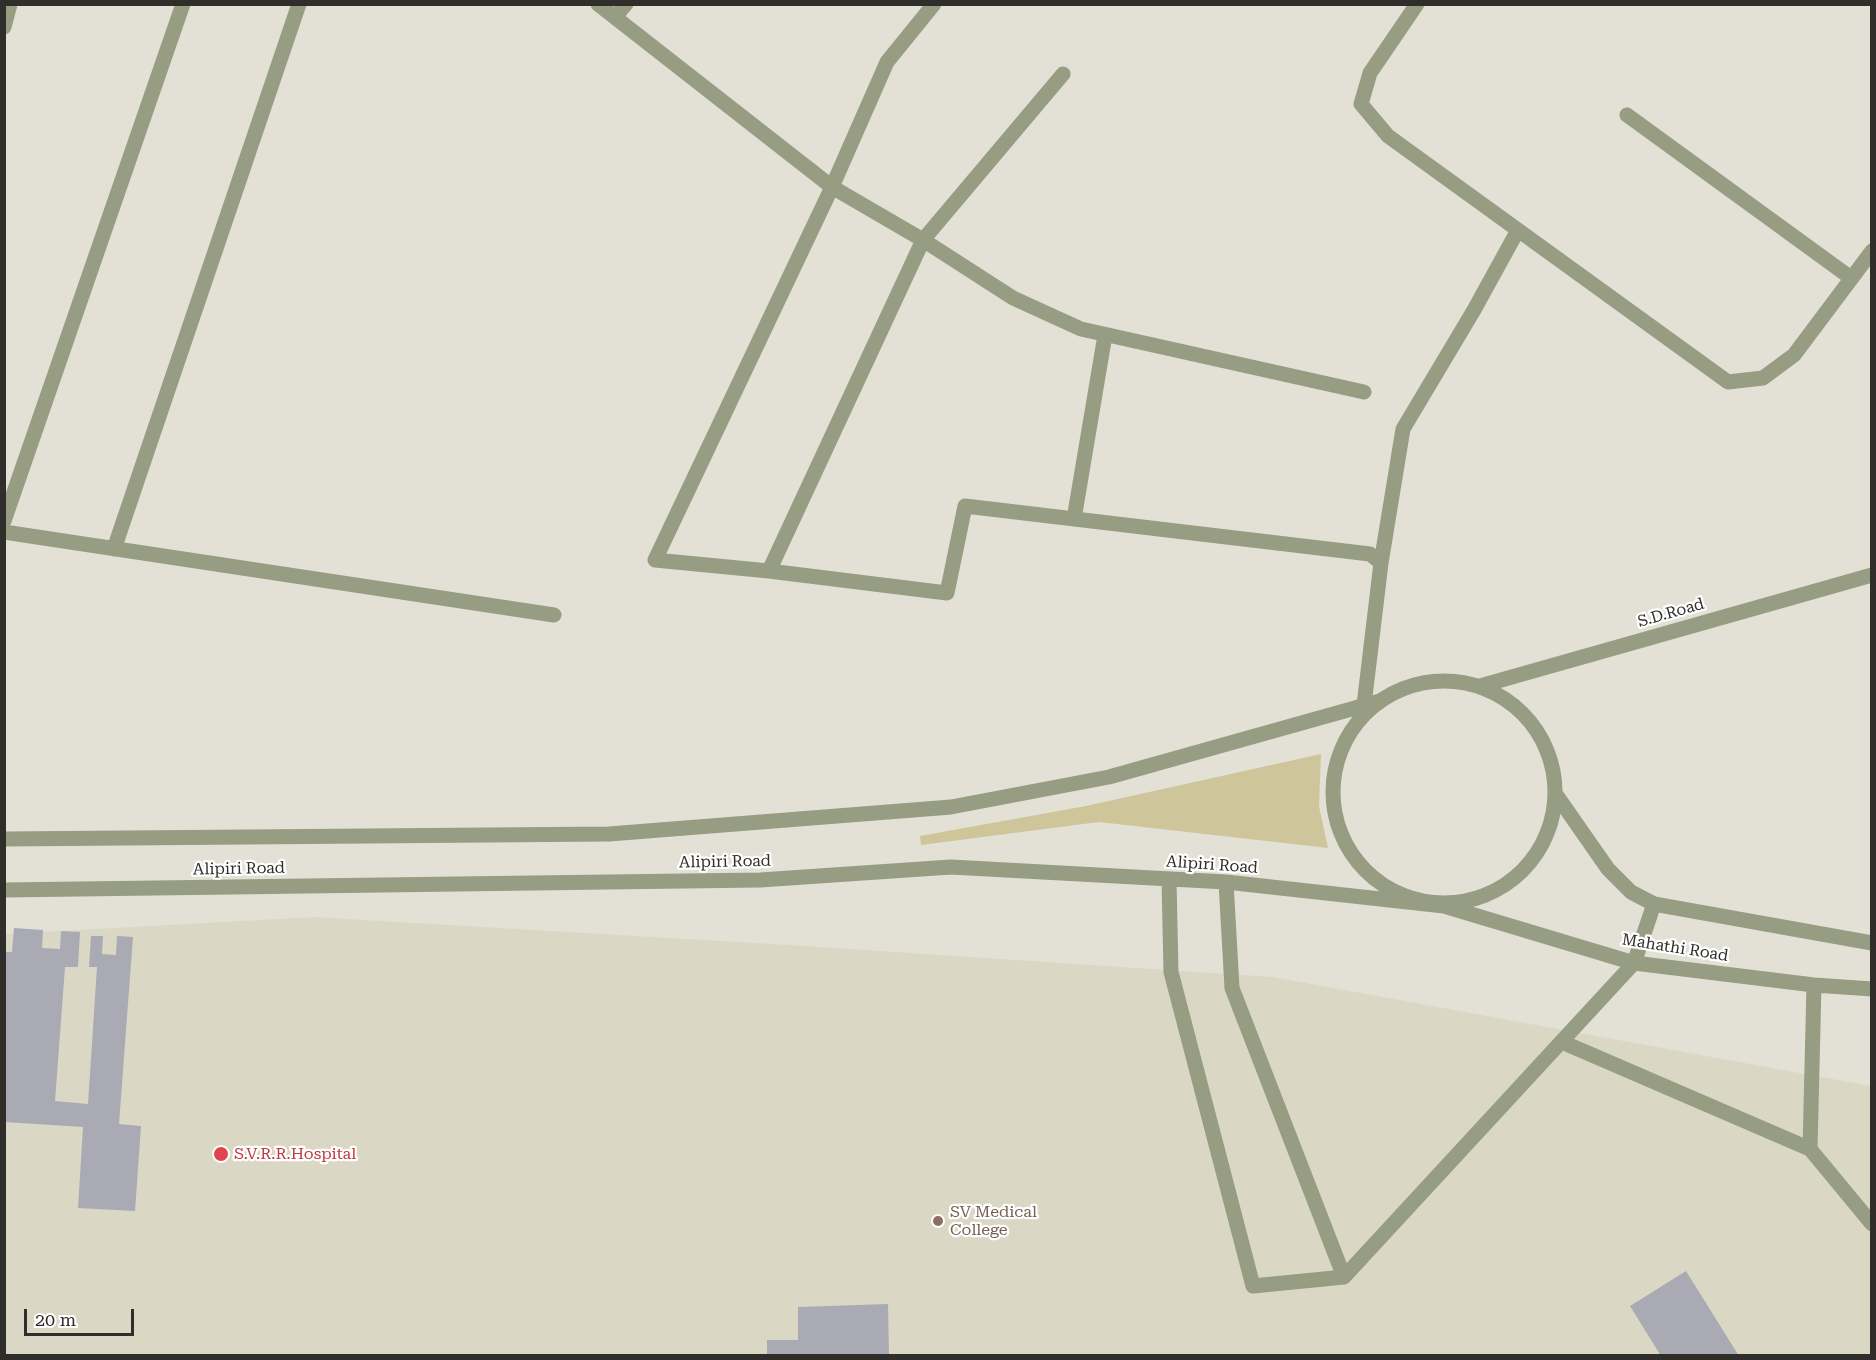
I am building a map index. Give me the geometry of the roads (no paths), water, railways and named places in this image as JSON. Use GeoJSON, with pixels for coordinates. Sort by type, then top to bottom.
{"type":"FeatureCollection","features":[{"type":"Feature","properties":{"kind":"street"},"geometry":{"type":"LineString","coordinates":[[4,27],[10,4]]}},
{"type":"Feature","properties":{"kind":"street"},"geometry":{"type":"LineString","coordinates":[[4,522],[183,4]]}},
{"type":"Feature","properties":{"kind":"street"},"geometry":{"type":"LineString","coordinates":[[114,549],[299,4]]}},
{"type":"Feature","properties":{"kind":"street"},"geometry":{"type":"LineString","coordinates":[[598,4],[832,187],[923,240],[1014,298],[1081,329],[1364,392]]}},
{"type":"Feature","properties":{"kind":"street"},"geometry":{"type":"LineString","coordinates":[[615,17],[626,4]]}},
{"type":"Feature","properties":{"kind":"street"},"geometry":{"type":"LineString","coordinates":[[934,4],[887,62],[832,187],[655,560],[769,571],[947,593],[965,506],[1370,554],[1381,563]]}},
{"type":"Feature","properties":{"kind":"street"},"geometry":{"type":"LineString","coordinates":[[1417,4],[1370,73],[1361,104],[1388,136],[1728,382],[1763,378],[1794,355],[1872,251]]}},
{"type":"Feature","properties":{"kind":"street"},"geometry":{"type":"LineString","coordinates":[[769,571],[923,240],[1063,74]]}},
{"type":"Feature","properties":{"kind":"street"},"geometry":{"type":"LineString","coordinates":[[1628,115],[1851,278]]}},
{"type":"Feature","properties":{"kind":"street"},"geometry":{"type":"LineString","coordinates":[[1364,705],[1381,563],[1403,429],[1474,310],[1518,230]]}},
{"type":"Feature","properties":{"kind":"street"},"geometry":{"type":"LineString","coordinates":[[1074,519],[1105,334]]}},
{"type":"Feature","properties":{"kind":"street"},"geometry":{"type":"LineString","coordinates":[[4,532],[554,615]]}},
{"type":"Feature","properties":{"kind":"street","name":"S.D.Road"},"geometry":{"type":"LineString","coordinates":[[1480,686],[1872,575]]}},
{"type":"Feature","properties":{"kind":"street"},"geometry":{"type":"LineString","coordinates":[[1446,680],[1480,686],[1511,702],[1535,727],[1551,759],[1555,793],[1550,828],[1533,859],[1508,884],[1476,899],[1444,906],[1408,898],[1377,882],[1352,857],[1337,826],[1332,791],[1338,757],[1354,725],[1380,701],[1411,686],[1446,680]]}},
{"type":"Feature","properties":{"kind":"street","name":"Alipiri Road"},"geometry":{"type":"LineString","coordinates":[[4,838],[609,834],[951,807],[1109,777],[1380,701]]}},
{"type":"Feature","properties":{"kind":"street"},"geometry":{"type":"LineString","coordinates":[[1555,793],[1608,869],[1631,892],[1654,903],[1872,943]]}},
{"type":"Feature","properties":{"kind":"street","name":"Alipiri Road"},"geometry":{"type":"LineString","coordinates":[[4,890],[760,880],[951,867],[1226,882],[1444,906]]}},
{"type":"Feature","properties":{"kind":"street"},"geometry":{"type":"LineString","coordinates":[[1169,880],[1171,972],[1253,1286],[1344,1277],[1634,963],[1654,903]]}},
{"type":"Feature","properties":{"kind":"street"},"geometry":{"type":"LineString","coordinates":[[1226,882],[1232,988],[1344,1277]]}},
{"type":"Feature","properties":{"kind":"street","name":"Mahathi Road"},"geometry":{"type":"LineString","coordinates":[[1444,906],[1634,963],[1814,985],[1872,989]]}},
{"type":"Feature","properties":{"kind":"street"},"geometry":{"type":"LineString","coordinates":[[1810,1149],[1814,985]]}},
{"type":"Feature","properties":{"kind":"street"},"geometry":{"type":"LineString","coordinates":[[1562,1042],[1810,1149],[1872,1224]]}},
{"type":"Feature","properties":{"kind":"place","name":"S.V.R.R.Hospital"},"geometry":{"type":"Point","coordinates":[221,1154]}},
{"type":"Feature","properties":{"kind":"place","name":"SV Medical College"},"geometry":{"type":"Point","coordinates":[938,1221]}}]}
